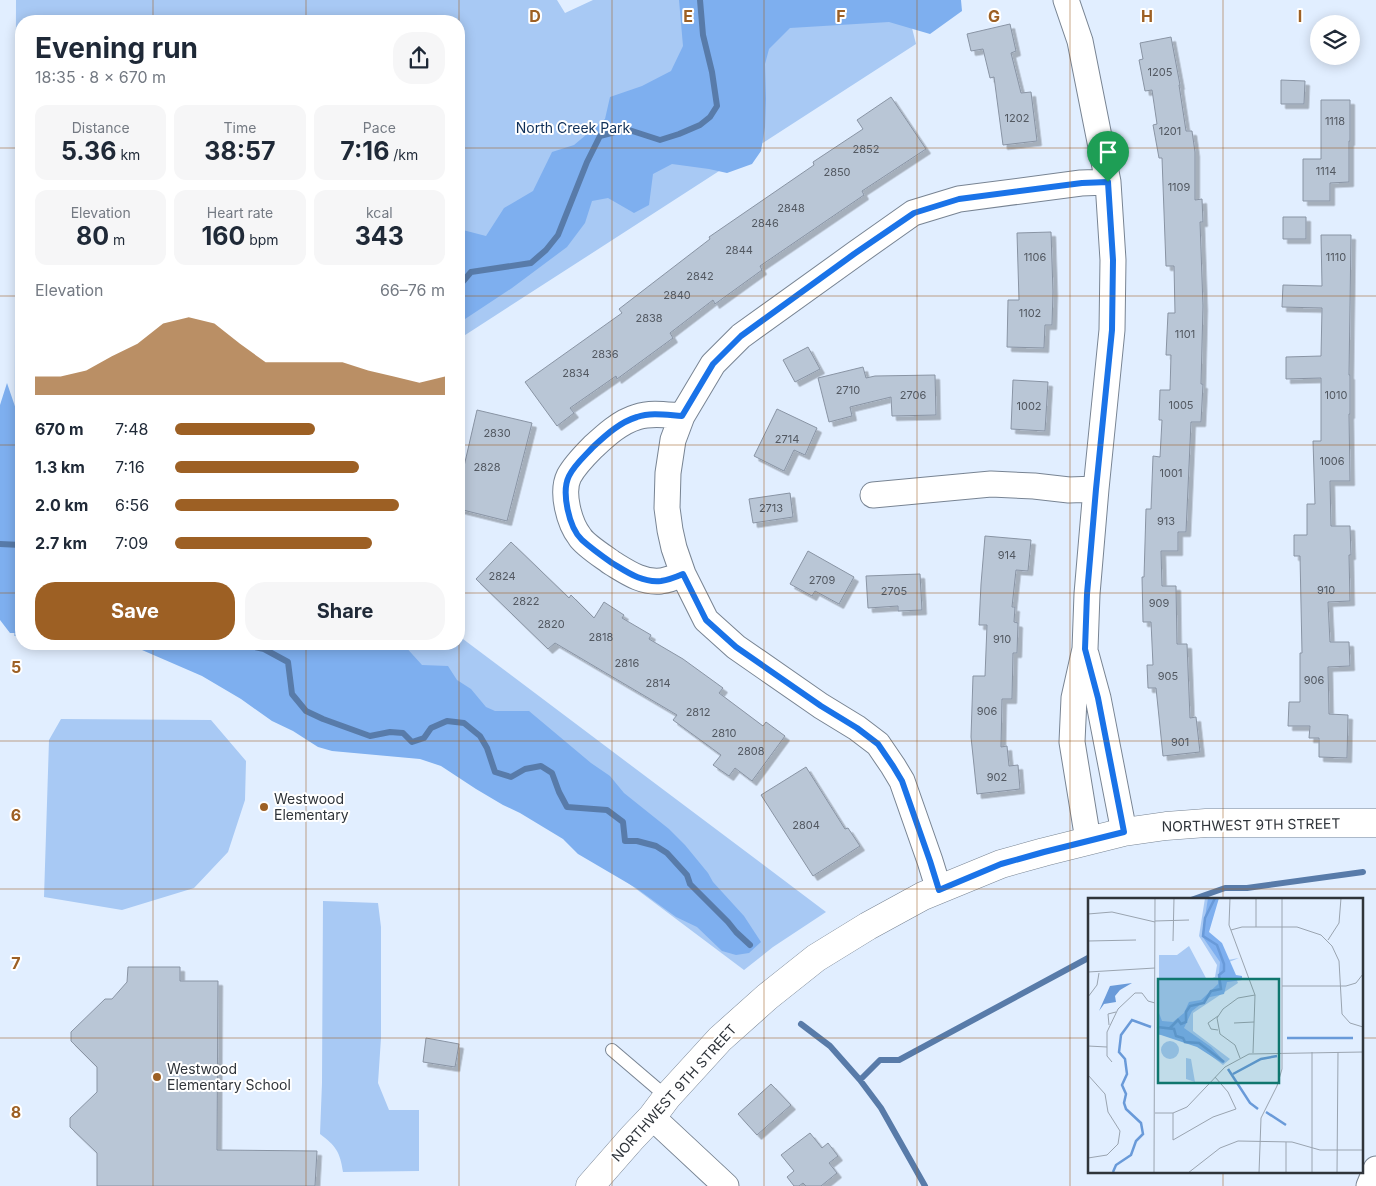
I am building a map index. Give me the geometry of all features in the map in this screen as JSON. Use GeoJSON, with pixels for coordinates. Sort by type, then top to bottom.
{"type":"FeatureCollection","features":[{"type":"Feature","properties":{"kind":"street"},"geometry":{"type":"LineString","coordinates":[[1066,0],[1080,41],[1108,182],[1113,260],[1112,330],[1087,594],[1085,649],[1074,698],[1072,742],[1088,840]]}},
{"type":"Feature","properties":{"kind":"street"},"geometry":{"type":"LineString","coordinates":[[939,890],[902,781],[878,744],[736,647],[706,620],[683,574],[674,548],[667,508],[668,473],[673,440],[682,416],[713,364],[741,336],[914,213],[959,199],[1082,183],[1108,182]]}},
{"type":"Feature","properties":{"kind":"street"},"geometry":{"type":"LineString","coordinates":[[682,416],[651,414],[637,417],[624,422],[604,436],[580,460],[568,477],[566,498],[573,526],[581,539],[628,573],[645,580],[662,581],[683,574]]}},
{"type":"Feature","properties":{"kind":"street"},"geometry":{"type":"LineString","coordinates":[[872,495],[992,484],[1069,490],[1096,489]]}},
{"type":"Feature","properties":{"kind":"street"},"geometry":{"type":"LineString","coordinates":[[1085,649],[1098,698],[1124,832]]}},
{"type":"Feature","properties":{"kind":"street","name":"NORTHWEST 9TH STREET"},"geometry":{"type":"LineString","coordinates":[[590,1186],[720,1039],[767,996],[816,958],[868,926],[923,896],[1001,864],[1124,832],[1166,826],[1206,824],[1376,823]]}},
{"type":"Feature","properties":{"kind":"street"},"geometry":{"type":"LineString","coordinates":[[659,1107],[726,1186]]}},
{"type":"Feature","properties":{"kind":"street"},"geometry":{"type":"LineString","coordinates":[[1369,1186],[1376,1169]]}},
{"type":"Feature","properties":{"kind":"lane"},"geometry":{"type":"LineString","coordinates":[[612,1050],[659,1107]]}},
{"type":"Feature","properties":{"kind":"green space","name":"North Creek Park"},"geometry":{"type":"Polygon","coordinates":[[[16,0],[557,0],[565,13],[593,0],[905,0],[916,44],[465,335],[465,15],[16,15],[16,0]]]}},
{"type":"Feature","properties":{"kind":"green space","name":"North Creek Park"},"geometry":{"type":"Polygon","coordinates":[[[15,318],[15,636],[14,636],[15,318]]]}},
{"type":"Feature","properties":{"kind":"green space"},"geometry":{"type":"Polygon","coordinates":[[[465,641],[826,912],[773,947],[744,970],[318,650],[465,650],[465,641]]]}},
{"type":"Feature","properties":{"kind":"green space"},"geometry":{"type":"Polygon","coordinates":[[[61,719],[211,720],[246,761],[245,800],[228,852],[194,888],[122,910],[44,897],[49,740],[61,719]]]}},
{"type":"Feature","properties":{"kind":"green space"},"geometry":{"type":"Polygon","coordinates":[[[323,901],[378,903],[381,927],[381,1038],[378,1083],[389,1110],[419,1110],[419,1171],[343,1172],[336,1150],[320,1134],[323,901]]]}},
{"type":"Feature","properties":{"kind":"shaded area"},"geometry":{"type":"Polygon","coordinates":[[[679,0],[961,0],[962,11],[930,34],[889,22],[790,28],[769,49],[765,64],[765,127],[761,151],[752,164],[727,173],[672,164],[653,174],[649,205],[634,213],[608,198],[592,201],[585,223],[567,247],[512,288],[465,319],[465,231],[486,236],[504,208],[533,191],[552,152],[574,145],[605,119],[610,97],[642,86],[671,71],[683,46],[679,0]]]}},
{"type":"Feature","properties":{"kind":"shaded area"},"geometry":{"type":"Polygon","coordinates":[[[7,383],[15,406],[15,633],[10,633],[0,620],[0,405],[7,383]]]}},
{"type":"Feature","properties":{"kind":"shaded area"},"geometry":{"type":"Polygon","coordinates":[[[142,650],[408,650],[422,665],[448,666],[457,680],[471,689],[486,707],[495,711],[529,711],[591,763],[610,776],[624,793],[669,829],[685,845],[713,882],[744,916],[761,942],[749,953],[736,955],[722,951],[697,927],[676,917],[636,888],[578,854],[563,839],[476,789],[441,766],[420,759],[332,751],[318,747],[293,731],[272,721],[241,699],[202,676],[142,650]]]}},
{"type":"Feature","properties":{"kind":"building"},"geometry":{"type":"Polygon","coordinates":[[[1010,24],[1016,51],[1011,53],[1021,93],[1031,92],[1037,141],[1003,145],[994,77],[990,78],[983,49],[971,51],[967,34],[1010,24]]]}},
{"type":"Feature","properties":{"kind":"building"},"geometry":{"type":"Polygon","coordinates":[[[1171,37],[1186,131],[1192,131],[1195,152],[1195,200],[1202,199],[1203,222],[1200,222],[1203,306],[1201,384],[1203,384],[1201,422],[1191,422],[1186,532],[1178,532],[1178,551],[1161,551],[1162,586],[1176,586],[1177,644],[1187,644],[1190,718],[1196,717],[1200,752],[1163,756],[1156,688],[1148,688],[1147,665],[1153,665],[1151,622],[1143,622],[1142,577],[1144,577],[1146,509],[1151,509],[1153,456],[1160,457],[1162,420],[1159,420],[1160,390],[1170,390],[1171,355],[1166,355],[1168,313],[1175,313],[1174,266],[1166,266],[1162,158],[1159,158],[1153,125],[1157,124],[1152,90],[1145,91],[1139,60],[1143,59],[1140,43],[1171,37]]]}},
{"type":"Feature","properties":{"kind":"building"},"geometry":{"type":"Polygon","coordinates":[[[1281,80],[1305,81],[1304,104],[1281,104],[1281,80]]]}},
{"type":"Feature","properties":{"kind":"building"},"geometry":{"type":"Polygon","coordinates":[[[891,97],[926,149],[862,191],[864,195],[760,266],[762,270],[715,304],[713,300],[670,333],[673,338],[617,379],[616,376],[570,408],[574,413],[557,426],[525,382],[622,313],[619,309],[710,239],[709,237],[814,165],[813,162],[863,129],[857,120],[891,97]]]}},
{"type":"Feature","properties":{"kind":"building"},"geometry":{"type":"Polygon","coordinates":[[[1321,100],[1350,100],[1349,182],[1330,183],[1330,201],[1303,201],[1303,159],[1321,159],[1321,100]]]}},
{"type":"Feature","properties":{"kind":"building"},"geometry":{"type":"Polygon","coordinates":[[[1283,217],[1306,217],[1306,239],[1283,239],[1283,217]]]}},
{"type":"Feature","properties":{"kind":"building"},"geometry":{"type":"Polygon","coordinates":[[[1051,232],[1052,325],[1045,325],[1044,348],[1007,347],[1008,300],[1019,300],[1017,233],[1051,232]]]}},
{"type":"Feature","properties":{"kind":"building"},"geometry":{"type":"Polygon","coordinates":[[[1321,235],[1351,235],[1350,481],[1330,481],[1331,526],[1350,526],[1350,601],[1328,602],[1330,642],[1349,642],[1350,666],[1328,667],[1329,714],[1348,715],[1347,758],[1319,757],[1319,738],[1309,738],[1310,726],[1288,726],[1289,702],[1300,702],[1300,653],[1302,653],[1300,556],[1294,556],[1294,535],[1307,535],[1307,504],[1315,504],[1313,441],[1321,441],[1321,378],[1286,379],[1286,357],[1321,356],[1322,308],[1282,307],[1283,285],[1322,286],[1321,235]]]}},
{"type":"Feature","properties":{"kind":"building"},"geometry":{"type":"Polygon","coordinates":[[[808,347],[820,369],[795,382],[783,360],[808,347]]]}},
{"type":"Feature","properties":{"kind":"building"},"geometry":{"type":"Polygon","coordinates":[[[863,367],[866,378],[875,376],[935,375],[936,415],[892,416],[891,397],[850,407],[852,416],[829,422],[818,378],[863,367]]]}},
{"type":"Feature","properties":{"kind":"building"},"geometry":{"type":"Polygon","coordinates":[[[1013,380],[1048,382],[1045,431],[1011,429],[1013,380]]]}},
{"type":"Feature","properties":{"kind":"building"},"geometry":{"type":"Polygon","coordinates":[[[777,409],[817,428],[805,455],[794,450],[784,471],[754,456],[777,409]]]}},
{"type":"Feature","properties":{"kind":"building"},"geometry":{"type":"Polygon","coordinates":[[[477,410],[532,423],[507,521],[465,510],[465,462],[477,410]]]}},
{"type":"Feature","properties":{"kind":"building"},"geometry":{"type":"Polygon","coordinates":[[[790,493],[793,517],[753,523],[749,499],[790,493]]]}},
{"type":"Feature","properties":{"kind":"building"},"geometry":{"type":"Polygon","coordinates":[[[985,536],[1031,540],[1028,571],[1016,570],[1012,607],[1015,607],[1014,622],[1018,623],[1017,653],[1013,653],[1012,699],[1002,699],[1001,747],[1007,746],[1009,766],[1018,765],[1020,789],[977,794],[971,737],[973,676],[985,676],[987,625],[979,625],[985,536]]]}},
{"type":"Feature","properties":{"kind":"building"},"geometry":{"type":"Polygon","coordinates":[[[511,542],[569,598],[571,595],[594,618],[604,602],[624,615],[622,618],[651,635],[649,639],[683,659],[723,688],[719,693],[763,726],[766,722],[785,736],[752,781],[735,768],[729,776],[713,765],[721,755],[673,720],[677,715],[555,643],[548,649],[476,579],[511,542]]]}},
{"type":"Feature","properties":{"kind":"building"},"geometry":{"type":"Polygon","coordinates":[[[808,551],[854,577],[839,604],[815,591],[812,596],[790,584],[808,551]]]}},
{"type":"Feature","properties":{"kind":"building"},"geometry":{"type":"Polygon","coordinates":[[[920,574],[922,610],[898,611],[898,606],[868,608],[866,576],[920,574]]]}},
{"type":"Feature","properties":{"kind":"building"},"geometry":{"type":"Polygon","coordinates":[[[806,767],[845,829],[848,828],[860,846],[813,876],[761,795],[806,767]]]}},
{"type":"Feature","properties":{"kind":"building","name":"Westwood Elementary School"},"geometry":{"type":"Polygon","coordinates":[[[128,967],[180,967],[180,981],[218,981],[217,1150],[317,1151],[315,1186],[97,1186],[97,1153],[70,1127],[70,1118],[97,1092],[97,1067],[71,1041],[71,1032],[105,999],[112,999],[127,982],[128,967]]]}},
{"type":"Feature","properties":{"kind":"building"},"geometry":{"type":"Polygon","coordinates":[[[426,1038],[459,1044],[455,1067],[423,1062],[426,1038]]]}},
{"type":"Feature","properties":{"kind":"building"},"geometry":{"type":"Polygon","coordinates":[[[771,1084],[791,1105],[757,1135],[738,1114],[771,1084]]]}},
{"type":"Feature","properties":{"kind":"building"},"geometry":{"type":"Polygon","coordinates":[[[810,1133],[822,1148],[828,1143],[838,1156],[829,1163],[837,1173],[821,1186],[806,1186],[803,1183],[799,1186],[794,1186],[787,1177],[794,1171],[781,1155],[810,1133]]]}},
{"type":"Feature","properties":{"kind":"waterway"},"geometry":{"type":"LineString","coordinates":[[465,279],[471,272],[531,263],[546,250],[558,235],[587,162],[600,136],[626,129],[660,140],[700,125],[710,117],[717,106],[712,72],[703,35],[700,0]]}},
{"type":"Feature","properties":{"kind":"waterway"},"geometry":{"type":"LineString","coordinates":[[0,544],[15,545]]}},
{"type":"Feature","properties":{"kind":"waterway"},"geometry":{"type":"LineString","coordinates":[[266,650],[288,662],[292,694],[306,711],[323,719],[370,736],[390,732],[403,733],[412,742],[424,738],[431,728],[447,721],[464,723],[480,736],[487,748],[495,772],[511,777],[525,769],[541,766],[552,773],[567,807],[607,810],[623,822],[625,841],[637,841],[656,846],[667,853],[687,875],[690,884],[750,945]]}},
{"type":"Feature","properties":{"kind":"waterway"},"geometry":{"type":"LineString","coordinates":[[1197,898],[1225,888],[1247,888],[1363,872]]}},
{"type":"Feature","properties":{"kind":"waterway"},"geometry":{"type":"LineString","coordinates":[[860,1080],[880,1060],[899,1060],[1088,958]]}},
{"type":"Feature","properties":{"kind":"waterway"},"geometry":{"type":"LineString","coordinates":[[801,1024],[830,1046],[860,1080],[881,1108],[925,1186]]}},
{"type":"Feature","properties":{"kind":"place","name":"Westwood Elementary"},"geometry":{"type":"Point","coordinates":[264,807]}},
{"type":"Feature","properties":{"kind":"place","name":"Westwood Elementary School"},"geometry":{"type":"Point","coordinates":[157,1077]}},
{"type":"Feature","properties":{"kind":"route"},"geometry":{"type":"LineString","coordinates":[[1108,182],[1113,260],[1112,330],[1087,594],[1085,649],[1098,698],[1124,832],[1001,864],[939,890],[902,781],[878,744],[736,647],[706,620],[683,574],[662,581],[645,580],[628,573],[581,539],[569,515],[566,498],[568,477],[580,460],[604,436],[624,422],[651,414],[682,416],[713,364],[741,336],[914,213],[959,199],[1082,183],[1108,182]]}}]}
